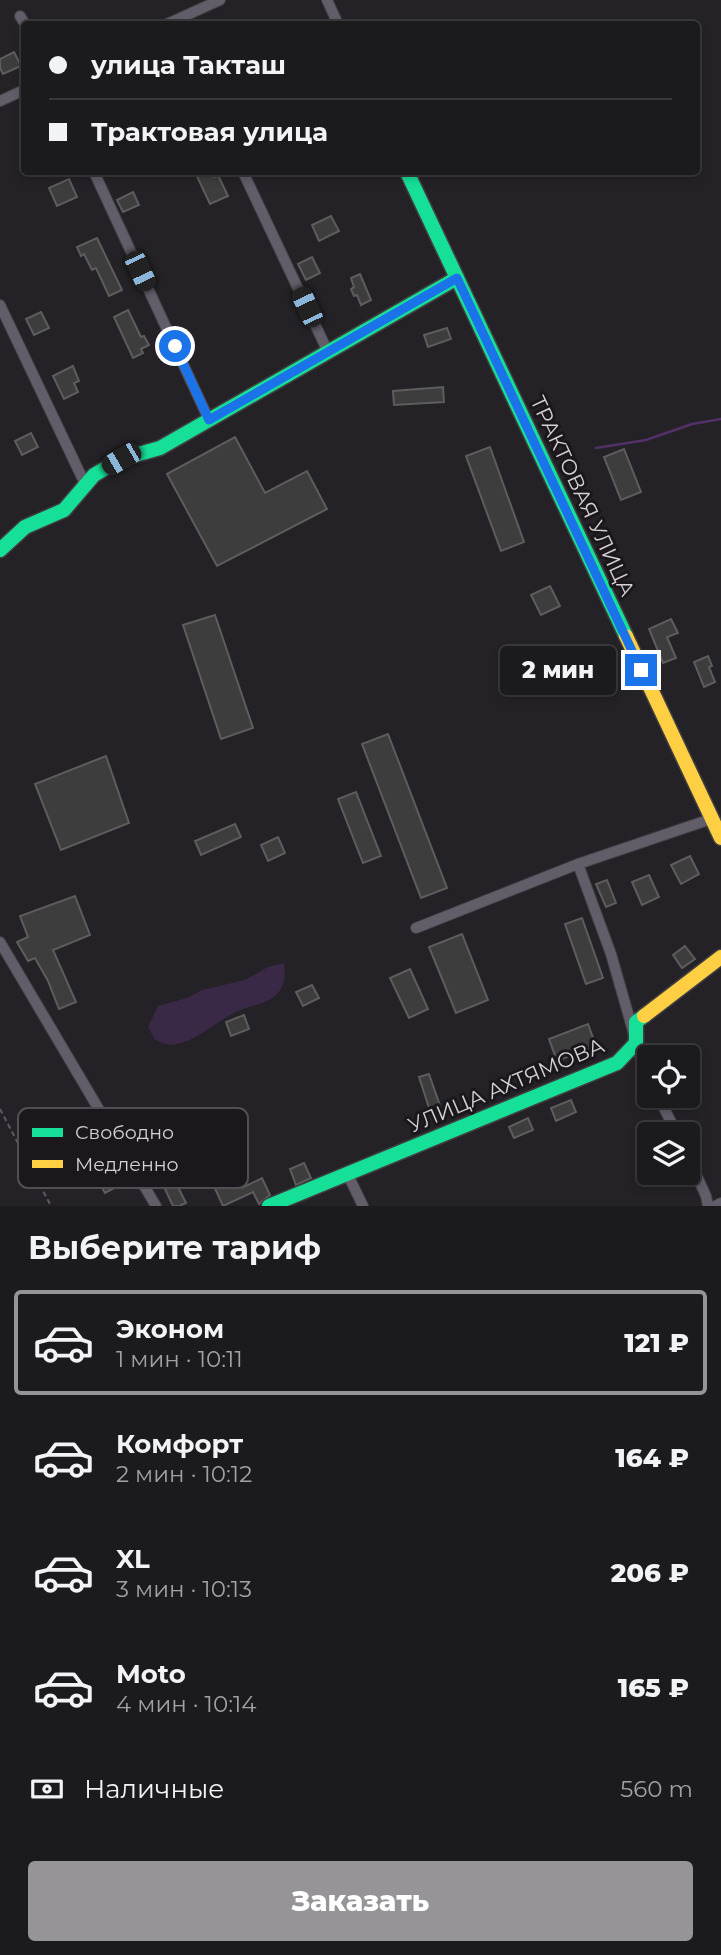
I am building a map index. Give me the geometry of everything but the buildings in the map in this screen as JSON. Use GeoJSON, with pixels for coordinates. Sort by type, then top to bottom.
{"type":"FeatureCollection","features":[{"type":"Feature","properties":{"kind":"street"},"geometry":{"type":"LineString","coordinates":[[177,21],[220,0]]}},
{"type":"Feature","properties":{"kind":"street"},"geometry":{"type":"LineString","coordinates":[[327,0],[337,21]]}},
{"type":"Feature","properties":{"kind":"street"},"geometry":{"type":"LineString","coordinates":[[0,101],[21,91]]}},
{"type":"Feature","properties":{"kind":"street"},"geometry":{"type":"LineString","coordinates":[[95,175],[209,420]]}},
{"type":"Feature","properties":{"kind":"street"},"geometry":{"type":"LineString","coordinates":[[244,175],[328,352]]}},
{"type":"Feature","properties":{"kind":"street","name":"ТРАКТОВАЯ УЛИЦА"},"geometry":{"type":"LineString","coordinates":[[408,175],[721,838]]}},
{"type":"Feature","properties":{"kind":"street"},"geometry":{"type":"LineString","coordinates":[[0,550],[25,527],[64,510],[94,475],[121,459],[160,448],[457,278]]}},
{"type":"Feature","properties":{"kind":"street"},"geometry":{"type":"LineString","coordinates":[[0,305],[86,486]]}},
{"type":"Feature","properties":{"kind":"street"},"geometry":{"type":"LineString","coordinates":[[416,928],[578,864],[711,819]]}},
{"type":"Feature","properties":{"kind":"street"},"geometry":{"type":"LineString","coordinates":[[578,864],[611,954],[636,1043]]}},
{"type":"Feature","properties":{"kind":"street"},"geometry":{"type":"LineString","coordinates":[[0,942],[98,1108]]}},
{"type":"Feature","properties":{"kind":"street","name":"УЛИЦА АХТЯМОВА"},"geometry":{"type":"LineString","coordinates":[[269,1206],[617,1063],[636,1043],[636,1022],[721,957]]}},
{"type":"Feature","properties":{"kind":"street"},"geometry":{"type":"LineString","coordinates":[[347,1173],[363,1206]]}},
{"type":"Feature","properties":{"kind":"street"},"geometry":{"type":"LineString","coordinates":[[700,1183],[708,1206]]}},
{"type":"Feature","properties":{"kind":"street"},"geometry":{"type":"LineString","coordinates":[[145,1188],[156,1206]]}},
{"type":"Feature","properties":{"kind":"street"},"geometry":{"type":"LineString","coordinates":[[715,1206],[721,1203]]}},
{"type":"Feature","properties":{"kind":"path"},"geometry":{"type":"LineString","coordinates":[[0,1109],[18,1143]]}},
{"type":"Feature","properties":{"kind":"path"},"geometry":{"type":"LineString","coordinates":[[42,1188],[51,1206]]}},
{"type":"Feature","properties":{"kind":"shaded area"},"geometry":{"type":"Polygon","coordinates":[[[284,963],[283,983],[280,991],[273,997],[234,1013],[191,1039],[171,1045],[165,1044],[155,1040],[148,1027],[158,1006],[187,998],[202,990],[245,980],[268,967],[284,963]]]}},
{"type":"Feature","properties":{"kind":"waterway"},"geometry":{"type":"LineString","coordinates":[[596,448],[646,440],[692,424],[721,419]]}},
{"type":"Feature","properties":{"kind":"traffic: fast"},"geometry":{"type":"LineString","coordinates":[[408,175],[626,636]]}},
{"type":"Feature","properties":{"kind":"traffic: fast"},"geometry":{"type":"LineString","coordinates":[[0,550],[25,527],[64,510],[94,475],[121,459],[160,448],[457,278]]}},
{"type":"Feature","properties":{"kind":"traffic: fast"},"geometry":{"type":"LineString","coordinates":[[269,1206],[617,1063],[636,1043],[636,1022],[644,1016]]}},
{"type":"Feature","properties":{"kind":"traffic: slow"},"geometry":{"type":"LineString","coordinates":[[626,636],[721,838]]}},
{"type":"Feature","properties":{"kind":"traffic: slow"},"geometry":{"type":"LineString","coordinates":[[644,1016],[721,957]]}},
{"type":"Feature","properties":{"kind":"route"},"geometry":{"type":"LineString","coordinates":[[175,346],[209,420],[457,278],[641,670]]}}]}
